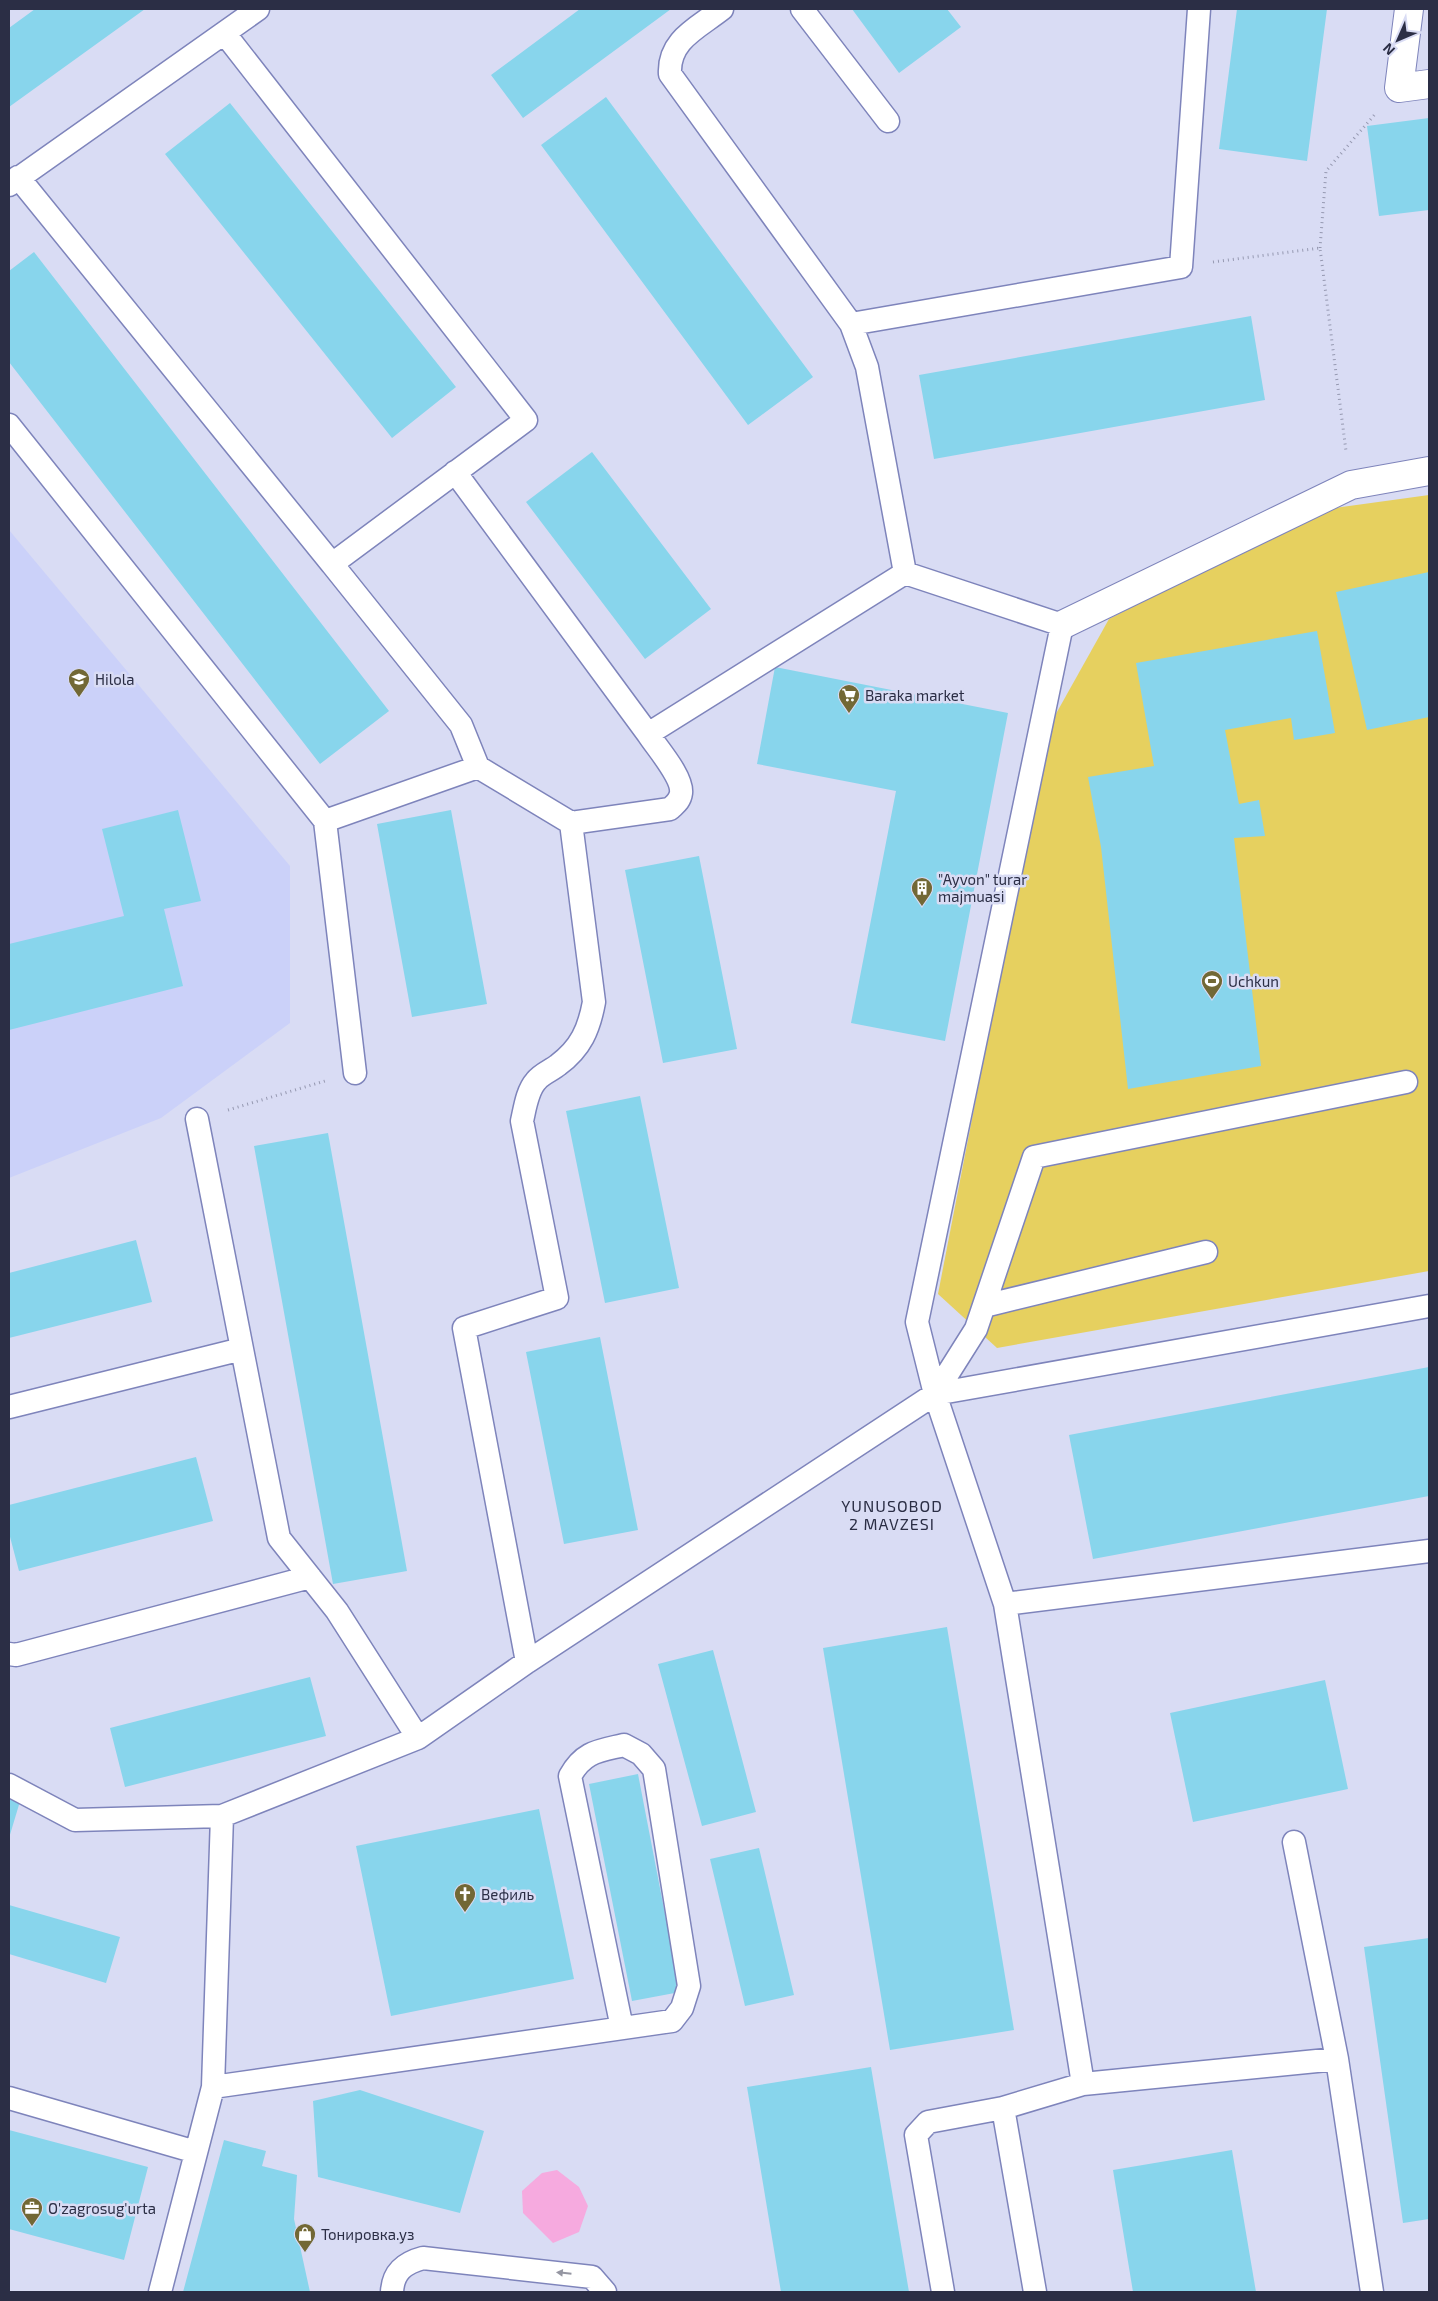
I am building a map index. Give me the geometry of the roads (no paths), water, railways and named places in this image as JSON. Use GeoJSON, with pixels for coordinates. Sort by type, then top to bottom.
{"type":"FeatureCollection","features":[{"type":"Feature","properties":{"kind":"street"},"geometry":{"type":"LineString","coordinates":[[1409,9],[1399,88],[1429,84]]}},
{"type":"Feature","properties":{"kind":"street"},"geometry":{"type":"LineString","coordinates":[[1062,626],[1351,485],[1429,472]]}},
{"type":"Feature","properties":{"kind":"lane"},"geometry":{"type":"LineString","coordinates":[[258,9],[13,181],[332,564],[461,725],[478,767],[571,823],[670,809],[678,802],[681,793],[680,781],[648,734],[455,472]]}},
{"type":"Feature","properties":{"kind":"lane"},"geometry":{"type":"LineString","coordinates":[[722,9],[676,45],[669,60],[670,74],[850,324],[867,367],[905,573]]}},
{"type":"Feature","properties":{"kind":"lane"},"geometry":{"type":"LineString","coordinates":[[802,9],[888,121]]}},
{"type":"Feature","properties":{"kind":"lane"},"geometry":{"type":"LineString","coordinates":[[850,324],[1181,267],[1199,9]]}},
{"type":"Feature","properties":{"kind":"lane"},"geometry":{"type":"LineString","coordinates":[[225,34],[526,420],[332,564]]}},
{"type":"Feature","properties":{"kind":"lane"},"geometry":{"type":"LineString","coordinates":[[9,425],[325,820],[355,1073]]}},
{"type":"Feature","properties":{"kind":"lane"},"geometry":{"type":"LineString","coordinates":[[905,573],[1062,626],[917,1322],[935,1394],[1004,1604],[1084,2084]]}},
{"type":"Feature","properties":{"kind":"lane"},"geometry":{"type":"LineString","coordinates":[[648,734],[905,573]]}},
{"type":"Feature","properties":{"kind":"lane"},"geometry":{"type":"LineString","coordinates":[[325,820],[478,767]]}},
{"type":"Feature","properties":{"kind":"lane"},"geometry":{"type":"LineString","coordinates":[[527,1662],[464,1328],[557,1298],[522,1121],[527,1101],[536,1081],[570,1056],[581,1041],[590,1025],[594,1002],[571,823]]}},
{"type":"Feature","properties":{"kind":"lane"},"geometry":{"type":"LineString","coordinates":[[935,1394],[976,1329],[1034,1157],[1406,1082]]}},
{"type":"Feature","properties":{"kind":"lane"},"geometry":{"type":"LineString","coordinates":[[197,1119],[279,1538],[337,1611],[418,1738]]}},
{"type":"Feature","properties":{"kind":"lane"},"geometry":{"type":"LineString","coordinates":[[984,1306],[1206,1252]]}},
{"type":"Feature","properties":{"kind":"lane"},"geometry":{"type":"LineString","coordinates":[[9,1785],[75,1820],[222,1816],[418,1738],[527,1662],[935,1394],[1429,1306]]}},
{"type":"Feature","properties":{"kind":"lane"},"geometry":{"type":"LineString","coordinates":[[9,1407],[242,1349]]}},
{"type":"Feature","properties":{"kind":"lane"},"geometry":{"type":"LineString","coordinates":[[1004,1604],[1429,1551]]}},
{"type":"Feature","properties":{"kind":"lane"},"geometry":{"type":"LineString","coordinates":[[9,1654],[16,1655],[310,1577]]}},
{"type":"Feature","properties":{"kind":"lane"},"geometry":{"type":"LineString","coordinates":[[213,2087],[672,2021],[682,2008],[688,1986],[654,1769],[642,1754],[624,1745],[588,1754],[577,1764],[570,1776],[622,2028]]}},
{"type":"Feature","properties":{"kind":"lane"},"geometry":{"type":"LineString","coordinates":[[160,2292],[213,2087],[222,1816]]}},
{"type":"Feature","properties":{"kind":"lane"},"geometry":{"type":"LineString","coordinates":[[1294,1842],[1337,2059],[1372,2292]]}},
{"type":"Feature","properties":{"kind":"lane"},"geometry":{"type":"LineString","coordinates":[[943,2292],[916,2134],[928,2122],[1003,2108],[1084,2084],[1337,2059]]}},
{"type":"Feature","properties":{"kind":"lane"},"geometry":{"type":"LineString","coordinates":[[9,2098],[196,2152]]}},
{"type":"Feature","properties":{"kind":"lane"},"geometry":{"type":"LineString","coordinates":[[1003,2108],[1035,2292]]}},
{"type":"Feature","properties":{"kind":"lane"},"geometry":{"type":"LineString","coordinates":[[392,2292],[392,2281],[407,2262],[423,2258],[592,2277],[605,2292]]}},
{"type":"Feature","properties":{"kind":"place","name":"Hilola"},"geometry":{"type":"Point","coordinates":[79,698]}},
{"type":"Feature","properties":{"kind":"place","name":"Baraka market"},"geometry":{"type":"Point","coordinates":[849,714]}},
{"type":"Feature","properties":{"kind":"place","name":"\"Ayvon\" turar majmuasi"},"geometry":{"type":"Point","coordinates":[922,907]}},
{"type":"Feature","properties":{"kind":"place","name":"Uchkun"},"geometry":{"type":"Point","coordinates":[1212,1000]}},
{"type":"Feature","properties":{"kind":"place","name":"Вефиль"},"geometry":{"type":"Point","coordinates":[465,1913]}},
{"type":"Feature","properties":{"kind":"place","name":"O'zagrosug'urta"},"geometry":{"type":"Point","coordinates":[32,2227]}},
{"type":"Feature","properties":{"kind":"place","name":"Тонировка.уз"},"geometry":{"type":"Point","coordinates":[305,2253]}},
{"type":"Feature","properties":{"kind":"district","name":"YUNUSOBOD 2 MAVZESI"},"geometry":{"type":"Point","coordinates":[892,1514]}}]}
